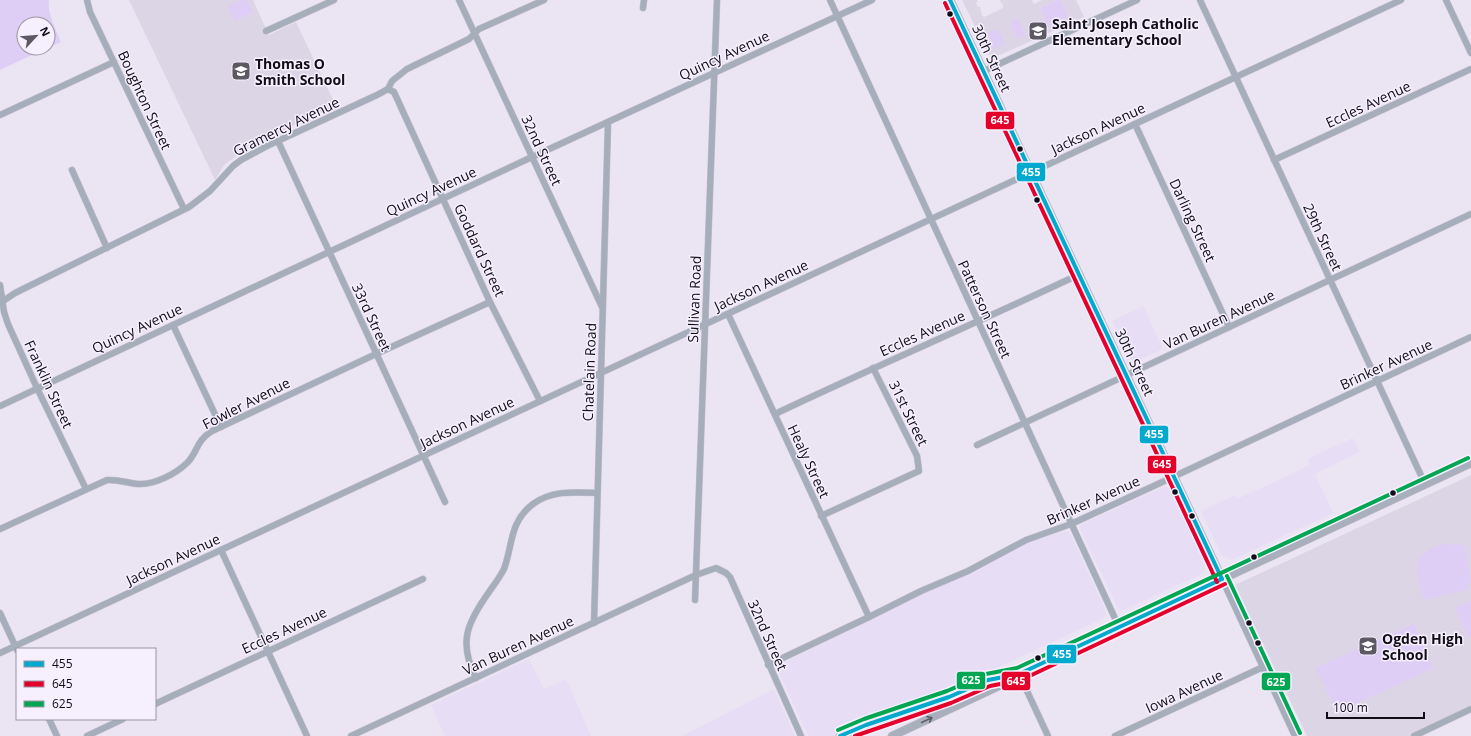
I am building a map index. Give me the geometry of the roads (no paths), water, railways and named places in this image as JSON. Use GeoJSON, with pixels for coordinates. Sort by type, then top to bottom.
{"type":"FeatureCollection","features":[{"type":"Feature","properties":{"kind":"main road","name":"30th Street"},"geometry":{"type":"LineString","coordinates":[[950,0],[1222,579]]}},
{"type":"Feature","properties":{"kind":"main road"},"geometry":{"type":"LineString","coordinates":[[892,736],[997,687],[1019,674],[1471,463]]}},
{"type":"Feature","properties":{"kind":"main road"},"geometry":{"type":"LineString","coordinates":[[840,736],[866,725],[949,697],[988,680],[1019,674]]}},
{"type":"Feature","properties":{"kind":"street","name":"Boughton Street"},"geometry":{"type":"LineString","coordinates":[[87,0],[90,12],[184,209]]}},
{"type":"Feature","properties":{"kind":"street"},"geometry":{"type":"LineString","coordinates":[[266,31],[334,0]]}},
{"type":"Feature","properties":{"kind":"street","name":"32nd Street"},"geometry":{"type":"LineString","coordinates":[[459,0],[604,309]]}},
{"type":"Feature","properties":{"kind":"street","name":"Gramercy Avenue"},"geometry":{"type":"LineString","coordinates":[[1,302],[15,293],[184,209],[200,200],[233,166],[242,160],[278,141],[377,96],[388,89],[392,81],[407,69],[469,39],[480,29],[544,0]]}},
{"type":"Feature","properties":{"kind":"street"},"geometry":{"type":"LineString","coordinates":[[643,8],[644,0]]}},
{"type":"Feature","properties":{"kind":"street","name":"Sullivan Road"},"geometry":{"type":"LineString","coordinates":[[695,600],[717,0]]}},
{"type":"Feature","properties":{"kind":"street","name":"Patterson Street"},"geometry":{"type":"LineString","coordinates":[[830,0],[1119,627]]}},
{"type":"Feature","properties":{"kind":"street","name":"Quincy Avenue"},"geometry":{"type":"LineString","coordinates":[[0,406],[532,156],[608,123],[714,72],[872,0]]}},
{"type":"Feature","properties":{"kind":"street"},"geometry":{"type":"LineString","coordinates":[[984,71],[1137,0]]}},
{"type":"Feature","properties":{"kind":"street","name":"29th Street"},"geometry":{"type":"LineString","coordinates":[[1200,0],[1426,484]]}},
{"type":"Feature","properties":{"kind":"street","name":"Jackson Avenue"},"geometry":{"type":"LineString","coordinates":[[0,653],[16,648],[424,455],[1401,0]]}},
{"type":"Feature","properties":{"kind":"street"},"geometry":{"type":"LineString","coordinates":[[1446,0],[1471,53]]}},
{"type":"Feature","properties":{"kind":"street"},"geometry":{"type":"LineString","coordinates":[[0,115],[114,62]]}},
{"type":"Feature","properties":{"kind":"street","name":"Eccles Avenue"},"geometry":{"type":"LineString","coordinates":[[1274,160],[1471,69]]}},
{"type":"Feature","properties":{"kind":"street","name":"Goddard Street"},"geometry":{"type":"LineString","coordinates":[[388,89],[394,92],[490,302],[540,401]]}},
{"type":"Feature","properties":{"kind":"street","name":"Chatelain Road"},"geometry":{"type":"LineString","coordinates":[[594,623],[604,309],[608,123]]}},
{"type":"Feature","properties":{"kind":"street","name":"Darling Street"},"geometry":{"type":"LineString","coordinates":[[1135,124],[1229,327]]}},
{"type":"Feature","properties":{"kind":"street","name":"33rd Street"},"geometry":{"type":"LineString","coordinates":[[278,141],[445,502]]}},
{"type":"Feature","properties":{"kind":"street"},"geometry":{"type":"LineString","coordinates":[[72,170],[107,248]]}},
{"type":"Feature","properties":{"kind":"street","name":"Van Buren Avenue"},"geometry":{"type":"LineString","coordinates":[[977,445],[1471,214]]}},
{"type":"Feature","properties":{"kind":"street","name":"Eccles Avenue"},"geometry":{"type":"LineString","coordinates":[[775,414],[1080,274]]}},
{"type":"Feature","properties":{"kind":"street","name":"Franklin Street"},"geometry":{"type":"LineString","coordinates":[[0,285],[1,302],[8,324],[36,388],[86,489]]}},
{"type":"Feature","properties":{"kind":"street","name":"Fowler Avenue"},"geometry":{"type":"LineString","coordinates":[[0,529],[101,483],[113,480],[138,484],[150,483],[157,480],[182,468],[191,458],[202,439],[212,431],[490,302]]}},
{"type":"Feature","properties":{"kind":"street","name":"Healy Street"},"geometry":{"type":"LineString","coordinates":[[728,314],[869,617]]}},
{"type":"Feature","properties":{"kind":"street"},"geometry":{"type":"LineString","coordinates":[[173,325],[221,427]]}},
{"type":"Feature","properties":{"kind":"street","name":"Brinker Avenue"},"geometry":{"type":"LineString","coordinates":[[768,665],[921,591],[968,571],[1026,540],[1071,524],[1175,477],[1471,338]]}},
{"type":"Feature","properties":{"kind":"street","name":"31st Street"},"geometry":{"type":"LineString","coordinates":[[822,516],[919,471],[917,456],[873,368]]}},
{"type":"Feature","properties":{"kind":"street"},"geometry":{"type":"LineString","coordinates":[[476,678],[471,669],[466,648],[468,629],[477,610],[503,570],[512,535],[521,515],[538,501],[551,495],[567,492],[597,493]]}},
{"type":"Feature","properties":{"kind":"street"},"geometry":{"type":"LineString","coordinates":[[221,550],[307,736]]}},
{"type":"Feature","properties":{"kind":"street","name":"32nd Street"},"geometry":{"type":"LineString","coordinates":[[696,575],[716,568],[726,573],[730,577],[801,736]]}},
{"type":"Feature","properties":{"kind":"street","name":"Van Buren Avenue"},"geometry":{"type":"LineString","coordinates":[[351,736],[696,575]]}},
{"type":"Feature","properties":{"kind":"street","name":"Eccles Avenue"},"geometry":{"type":"LineString","coordinates":[[156,704],[423,579]]}},
{"type":"Feature","properties":{"kind":"street","name":"30th Street"},"geometry":{"type":"LineString","coordinates":[[1222,579],[1295,736]]}},
{"type":"Feature","properties":{"kind":"street"},"geometry":{"type":"LineString","coordinates":[[0,613],[16,648]]}},
{"type":"Feature","properties":{"kind":"street","name":"Iowa Avenue"},"geometry":{"type":"LineString","coordinates":[[1115,736],[1263,667]]}},
{"type":"Feature","properties":{"kind":"street"},"geometry":{"type":"LineString","coordinates":[[1019,674],[1048,736]]}},
{"type":"Feature","properties":{"kind":"street"},"geometry":{"type":"LineString","coordinates":[[1417,735],[1471,709]]}},
{"type":"Feature","properties":{"kind":"street"},"geometry":{"type":"LineString","coordinates":[[49,720],[57,736]]}},
{"type":"Feature","properties":{"kind":"street"},"geometry":{"type":"LineString","coordinates":[[87,736],[121,720]]}},
{"type":"Feature","properties":{"kind":"place","name":"Saint Joseph Catholic Elementary School"},"geometry":{"type":"Point","coordinates":[1038,31]}},
{"type":"Feature","properties":{"kind":"place","name":"Thomas O Smith School"},"geometry":{"type":"Point","coordinates":[241,71]}},
{"type":"Feature","properties":{"kind":"place","name":"Ogden High School"},"geometry":{"type":"Point","coordinates":[1368,646]}}]}
